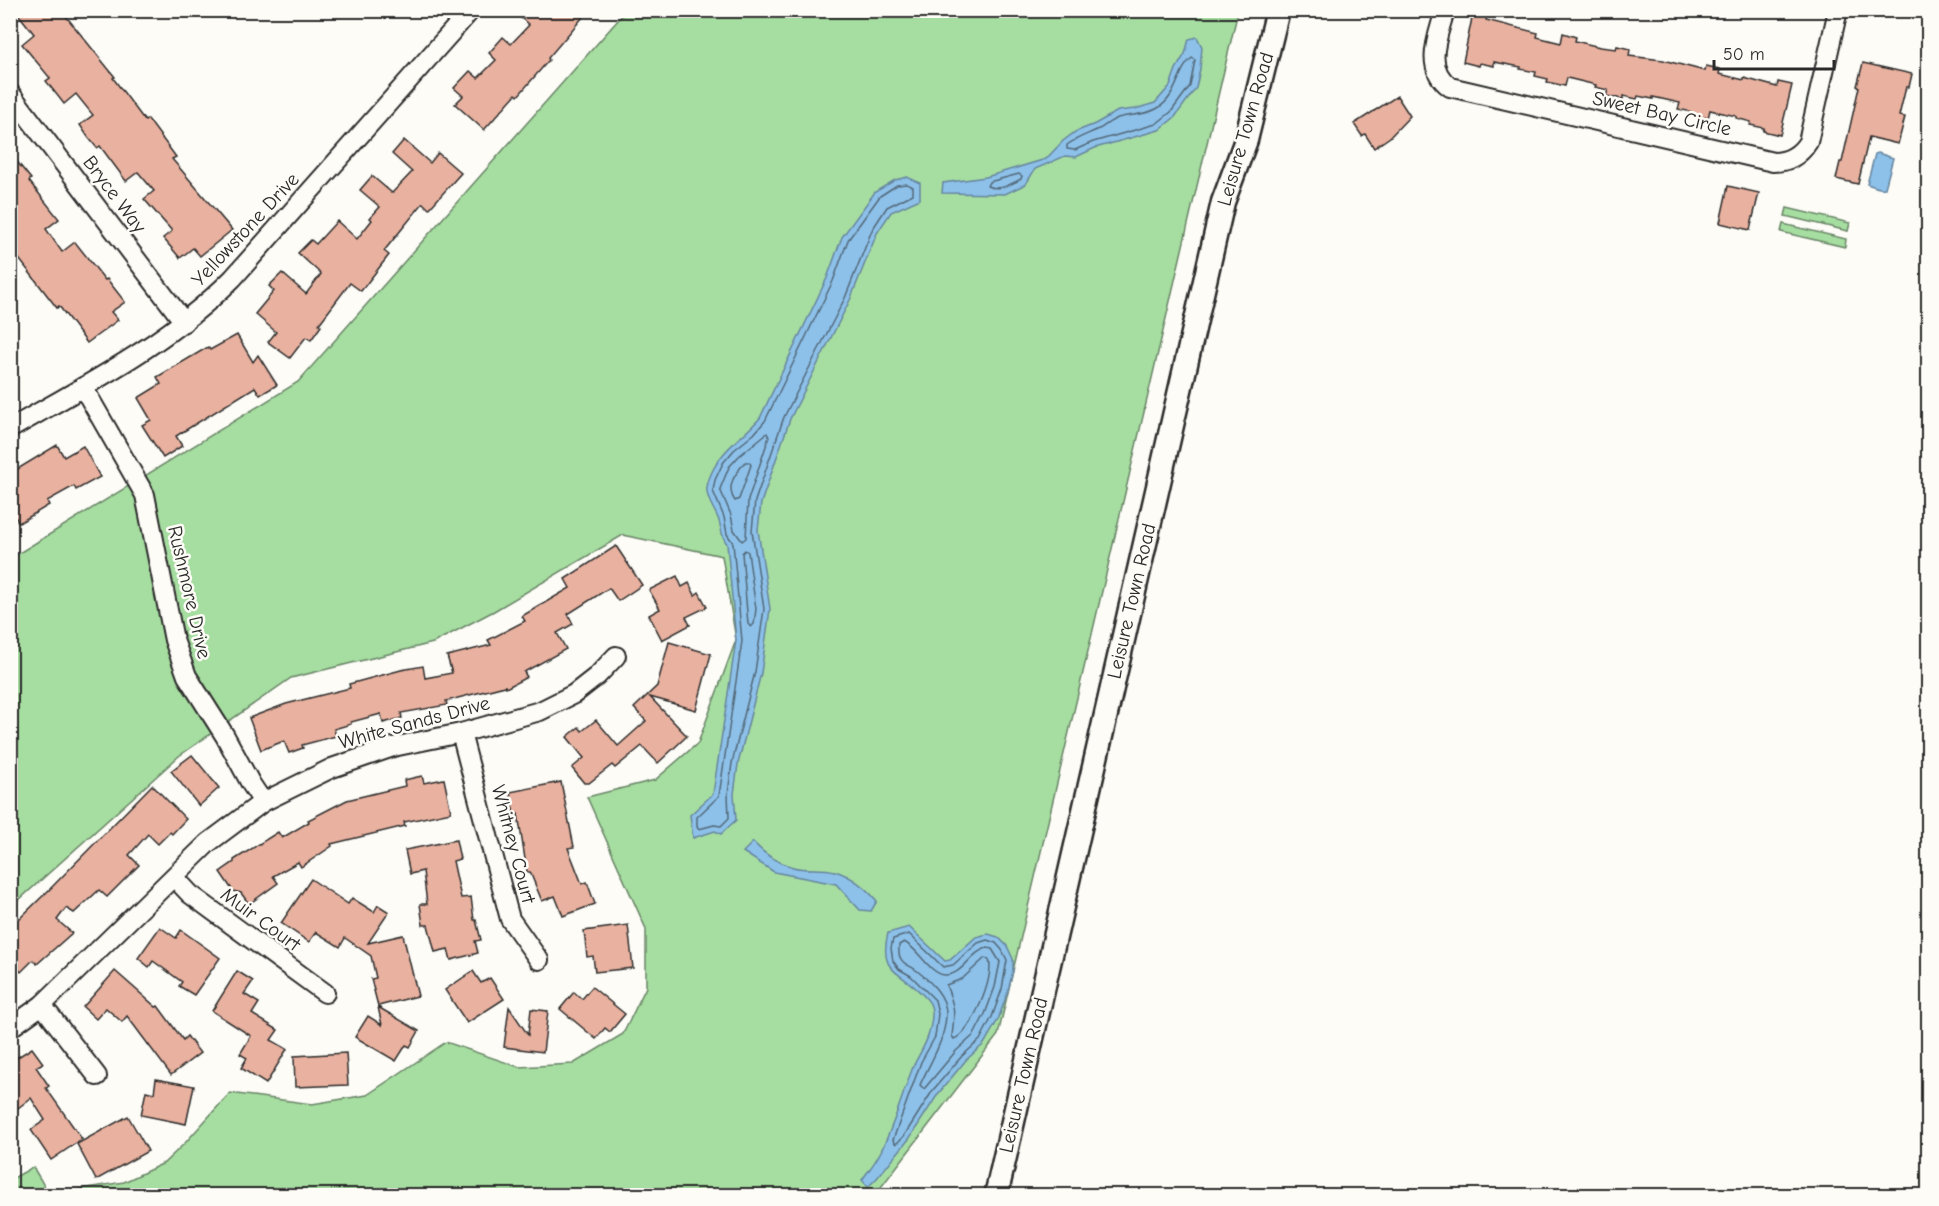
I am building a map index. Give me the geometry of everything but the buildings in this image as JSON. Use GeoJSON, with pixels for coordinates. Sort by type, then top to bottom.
{"type":"FeatureCollection","features":[{"type":"Feature","properties":{"kind":"main road","name":"Leisure Town Road"},"geometry":{"type":"LineString","coordinates":[[997,1188],[1223,202],[1246,140],[1278,10]]}},
{"type":"Feature","properties":{"kind":"street","name":"Yellowstone Drive"},"geometry":{"type":"LineString","coordinates":[[10,429],[83,387],[184,322],[209,303],[233,279],[471,10]]}},
{"type":"Feature","properties":{"kind":"street","name":"Sweet Bay Circle"},"geometry":{"type":"LineString","coordinates":[[1445,10],[1433,61],[1438,75],[1450,87],[1781,162],[1798,154],[1808,142],[1838,10]]}},
{"type":"Feature","properties":{"kind":"street","name":"Bryce Way"},"geometry":{"type":"LineString","coordinates":[[10,93],[184,322]]}},
{"type":"Feature","properties":{"kind":"street","name":"Rushmore Drive"},"geometry":{"type":"LineString","coordinates":[[83,387],[146,495],[174,640],[187,676],[263,802]]}},
{"type":"Feature","properties":{"kind":"street","name":"White Sands Drive"},"geometry":{"type":"LineString","coordinates":[[10,1028],[42,1005],[207,843],[263,802],[332,768],[393,747],[461,733],[540,711],[574,694],[597,676],[616,656]]}},
{"type":"Feature","properties":{"kind":"street","name":"Whitney Court"},"geometry":{"type":"LineString","coordinates":[[461,733],[510,919],[538,960]]}},
{"type":"Feature","properties":{"kind":"street","name":"Muir Court"},"geometry":{"type":"LineString","coordinates":[[174,877],[190,894],[325,993]]}},
{"type":"Feature","properties":{"kind":"street"},"geometry":{"type":"LineString","coordinates":[[42,1005],[97,1076]]}},
{"type":"Feature","properties":{"kind":"green space"},"geometry":{"type":"Polygon","coordinates":[[[626,11],[1238,11],[998,1035],[875,1195],[11,1196],[10,1180],[33,1167],[49,1194],[124,1182],[164,1163],[230,1093],[312,1104],[367,1095],[446,1042],[519,1067],[573,1064],[623,1034],[646,987],[646,929],[587,797],[655,780],[698,743],[736,640],[722,556],[623,535],[494,611],[433,643],[291,678],[179,756],[11,907],[11,558],[298,382],[626,11]]]}},
{"type":"Feature","properties":{"kind":"green space"},"geometry":{"type":"Polygon","coordinates":[[[1787,208],[1850,223],[1848,231],[1785,216],[1787,208]]]}},
{"type":"Feature","properties":{"kind":"green space"},"geometry":{"type":"Polygon","coordinates":[[[1783,224],[1846,239],[1845,247],[1781,232],[1783,224]]]}},
{"type":"Feature","properties":{"kind":"water"},"geometry":{"type":"Polygon","coordinates":[[[1197,37],[1202,47],[1196,88],[1175,117],[1159,130],[1095,148],[1076,157],[1065,156],[1035,169],[1026,184],[1005,194],[942,193],[943,183],[986,177],[1046,159],[1075,132],[1118,111],[1155,103],[1170,86],[1185,54],[1189,39],[1197,37]]]}},
{"type":"Feature","properties":{"kind":"water"},"geometry":{"type":"Polygon","coordinates":[[[1875,154],[1893,158],[1885,188],[1867,184],[1875,154]]]}},
{"type":"Feature","properties":{"kind":"water"},"geometry":{"type":"Polygon","coordinates":[[[907,177],[920,183],[920,199],[891,212],[877,233],[850,300],[790,419],[761,503],[758,530],[770,609],[761,673],[738,764],[734,794],[736,820],[721,834],[715,831],[693,838],[690,815],[713,794],[736,640],[727,544],[708,495],[709,480],[721,457],[760,418],[827,278],[842,237],[875,192],[895,180],[907,177]]]}},
{"type":"Feature","properties":{"kind":"water"},"geometry":{"type":"Polygon","coordinates":[[[753,842],[771,858],[787,865],[841,873],[858,883],[877,901],[871,911],[860,910],[836,884],[774,872],[743,852],[753,842]]]}},
{"type":"Feature","properties":{"kind":"water"},"geometry":{"type":"Polygon","coordinates":[[[909,927],[945,961],[950,960],[976,937],[988,934],[998,937],[1007,946],[1013,959],[1013,971],[998,1020],[984,1044],[966,1060],[938,1094],[909,1139],[868,1187],[862,1180],[885,1143],[913,1067],[928,1037],[932,1020],[932,1009],[929,1002],[893,970],[886,956],[888,933],[909,927]]]}}]}
